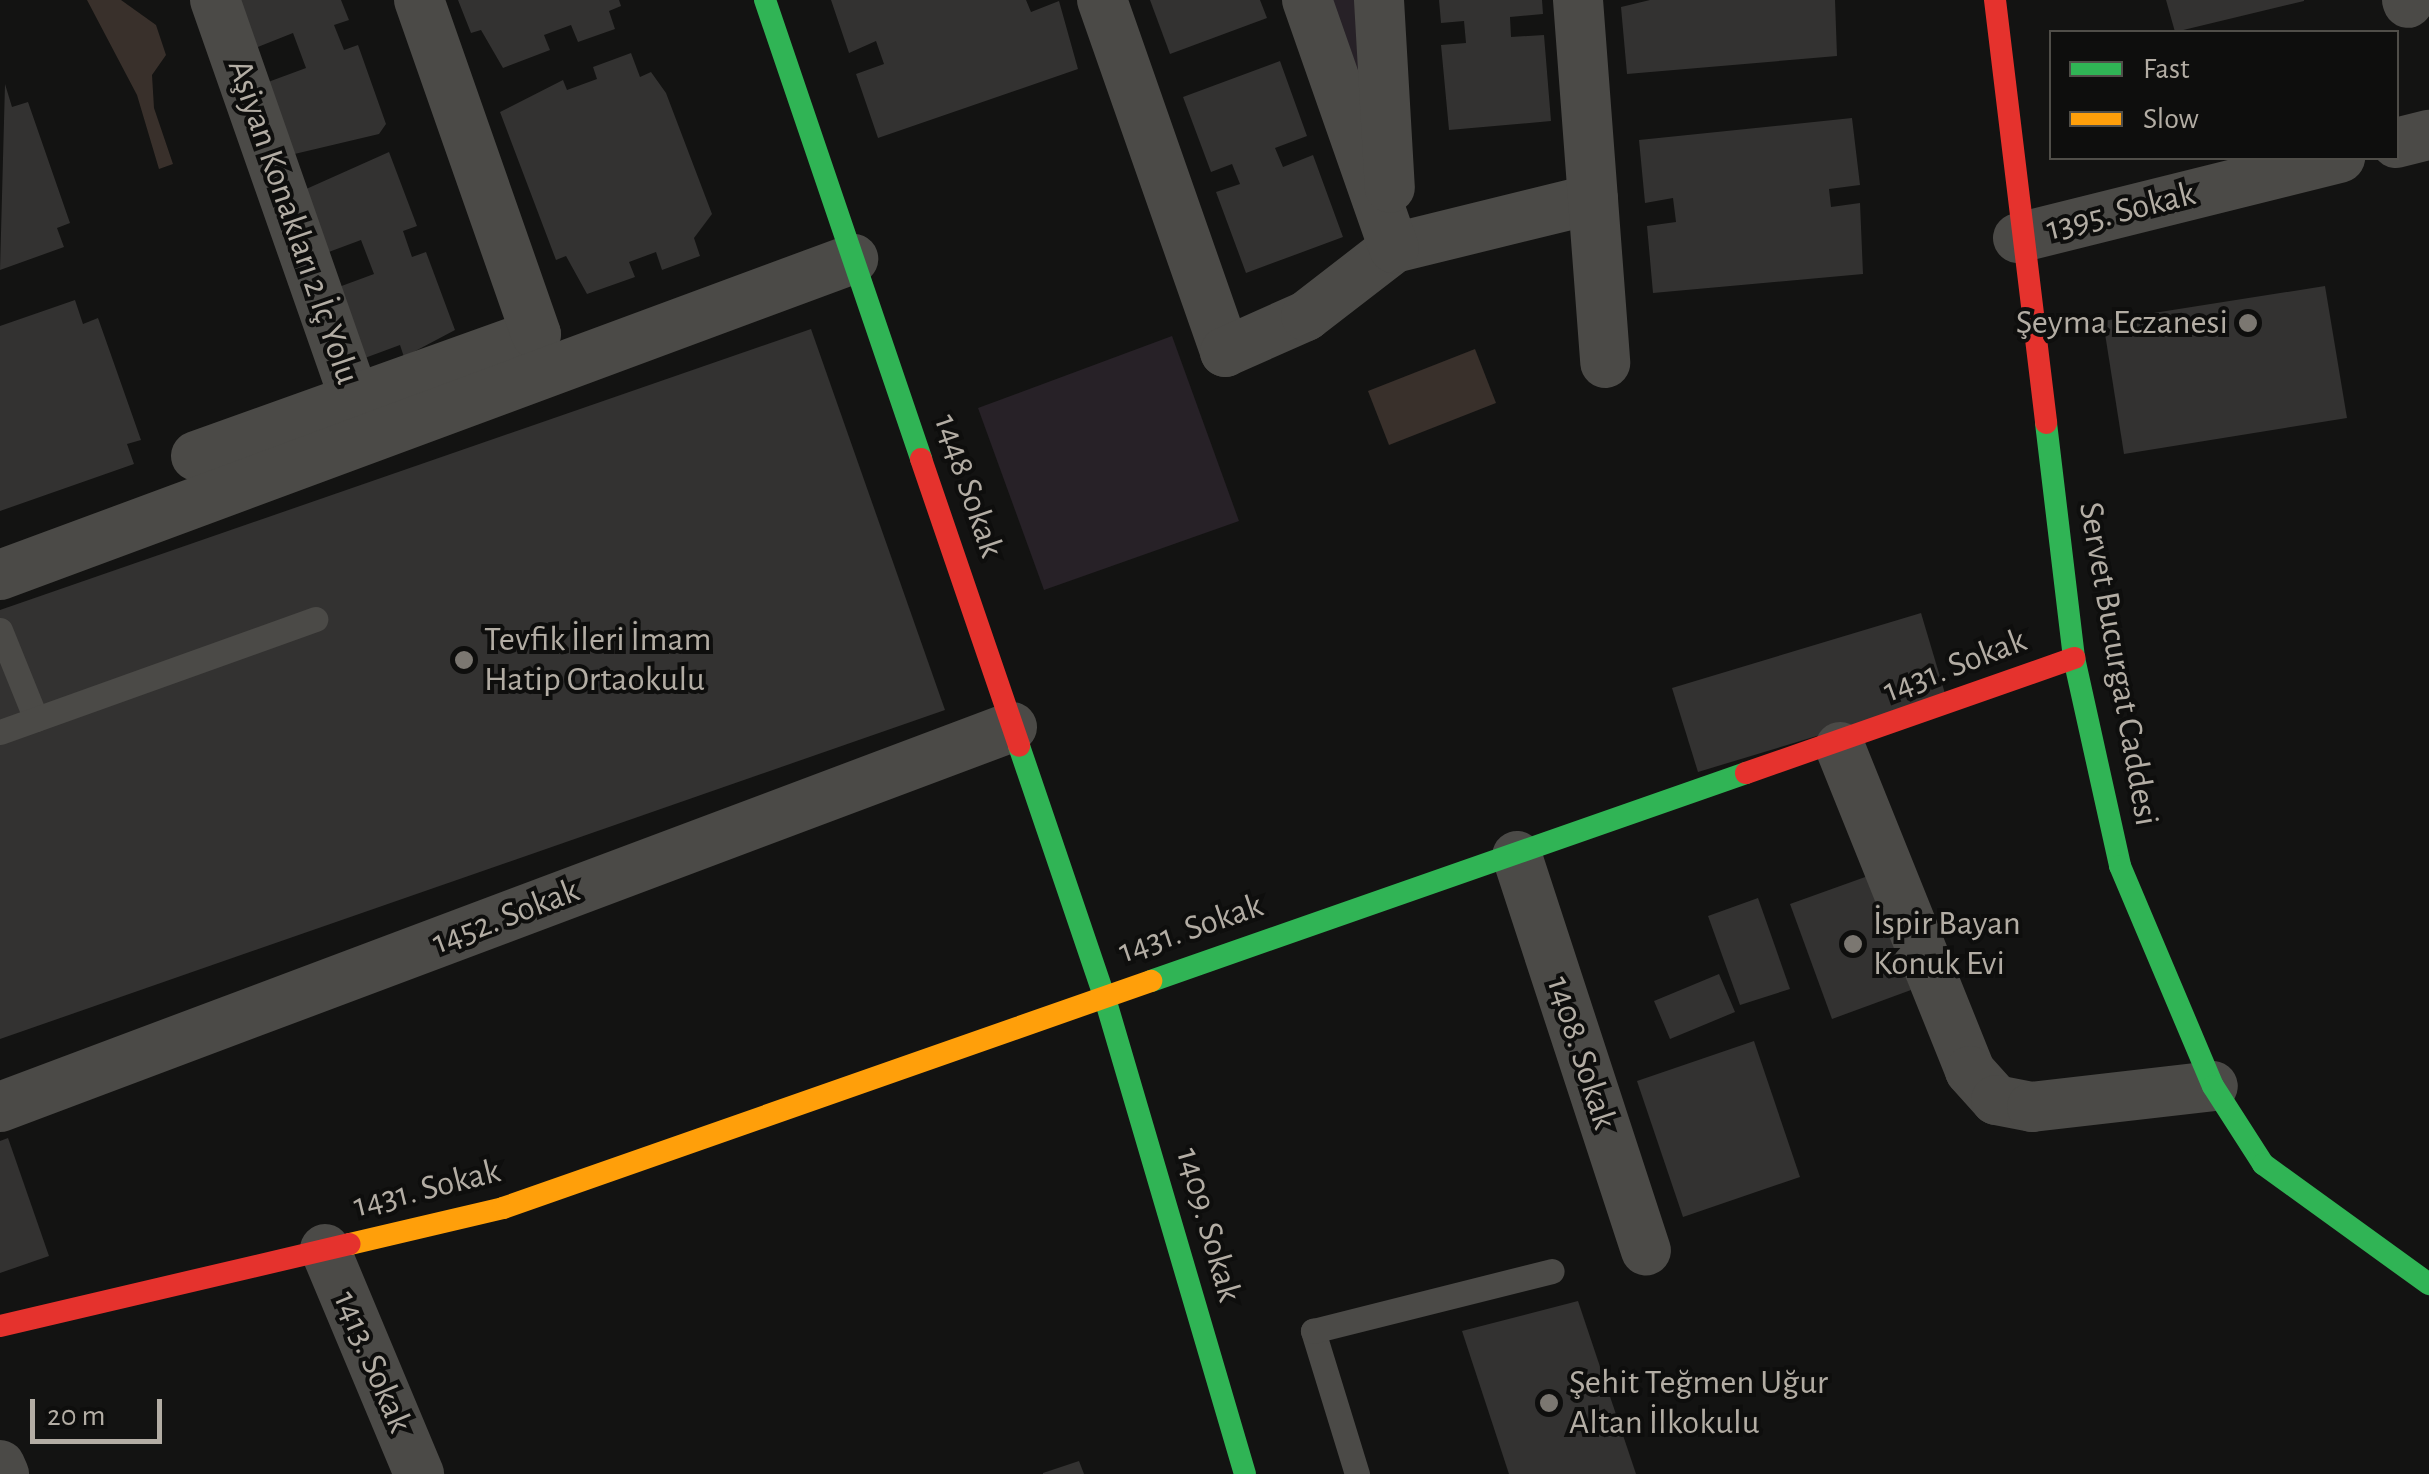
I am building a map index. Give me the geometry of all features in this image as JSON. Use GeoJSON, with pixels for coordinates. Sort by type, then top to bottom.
{"type":"FeatureCollection","features":[{"type":"Feature","properties":{"kind":"street","name":"Aşiyan Konakları 2 İç Yolu"},"geometry":{"type":"LineString","coordinates":[[196,456],[355,399],[215,0]]}},
{"type":"Feature","properties":{"kind":"street"},"geometry":{"type":"LineString","coordinates":[[355,399],[536,334],[419,0]]}},
{"type":"Feature","properties":{"kind":"street","name":"1448 Sokak"},"geometry":{"type":"LineString","coordinates":[[765,0],[1104,995]]}},
{"type":"Feature","properties":{"kind":"street"},"geometry":{"type":"LineString","coordinates":[[1102,0],[1225,352],[1306,316],[1394,248],[1593,198]]}},
{"type":"Feature","properties":{"kind":"street"},"geometry":{"type":"LineString","coordinates":[[1307,0],[1394,248]]}},
{"type":"Feature","properties":{"kind":"street"},"geometry":{"type":"LineString","coordinates":[[1379,0],[1394,248]]}},
{"type":"Feature","properties":{"kind":"street"},"geometry":{"type":"LineString","coordinates":[[1578,0],[1605,363]]}},
{"type":"Feature","properties":{"kind":"street","name":"Servet Bucurgat Caddesi"},"geometry":{"type":"LineString","coordinates":[[1995,0],[2018,238],[2074,658],[2120,866],[2213,1086],[2263,1164],[2429,1284]]}},
{"type":"Feature","properties":{"kind":"street"},"geometry":{"type":"LineString","coordinates":[[2399,142],[2429,135]]}},
{"type":"Feature","properties":{"kind":"street","name":"1395. Sokak"},"geometry":{"type":"LineString","coordinates":[[2018,238],[2332,160]]}},
{"type":"Feature","properties":{"kind":"street"},"geometry":{"type":"LineString","coordinates":[[0,575],[853,258]]}},
{"type":"Feature","properties":{"kind":"street","name":"1431. Sokak"},"geometry":{"type":"LineString","coordinates":[[0,1326],[503,1208],[1104,995],[1840,748],[2074,658]]}},
{"type":"Feature","properties":{"kind":"street","name":"1452. Sokak"},"geometry":{"type":"LineString","coordinates":[[0,1107],[1012,726]]}},
{"type":"Feature","properties":{"kind":"street"},"geometry":{"type":"LineString","coordinates":[[1840,748],[1970,1071],[1996,1100],[2032,1108],[2213,1086]]}},
{"type":"Feature","properties":{"kind":"street","name":"1408. Sokak"},"geometry":{"type":"LineString","coordinates":[[1517,856],[1646,1250]]}},
{"type":"Feature","properties":{"kind":"street","name":"1409. Sokak"},"geometry":{"type":"LineString","coordinates":[[1104,995],[1245,1474]]}},
{"type":"Feature","properties":{"kind":"street","name":"1413. Sokak"},"geometry":{"type":"LineString","coordinates":[[326,1250],[419,1474]]}},
{"type":"Feature","properties":{"kind":"street"},"geometry":{"type":"LineString","coordinates":[[0,1465],[4,1474]]}},
{"type":"Feature","properties":{"kind":"lane"},"geometry":{"type":"LineString","coordinates":[[0,732],[315,619]]}},
{"type":"Feature","properties":{"kind":"lane"},"geometry":{"type":"LineString","coordinates":[[0,630],[36,719]]}},
{"type":"Feature","properties":{"kind":"lane"},"geometry":{"type":"LineString","coordinates":[[1357,1474],[1312,1330],[1552,1271]]}},
{"type":"Feature","properties":{"kind":"shaded area"},"geometry":{"type":"Polygon","coordinates":[[[87,0],[121,0],[156,25],[166,55],[152,75],[154,108],[173,164],[159,169],[137,95],[87,0]]]}},
{"type":"Feature","properties":{"kind":"shaded area"},"geometry":{"type":"Polygon","coordinates":[[[1323,0],[1356,0],[1367,133],[1323,0]]]}},
{"type":"Feature","properties":{"kind":"shaded area"},"geometry":{"type":"Polygon","coordinates":[[[1172,336],[1239,521],[1044,590],[978,408],[1172,336]]]}},
{"type":"Feature","properties":{"kind":"shaded area"},"geometry":{"type":"Polygon","coordinates":[[[1475,349],[1496,403],[1389,445],[1368,391],[1475,349]]]}},
{"type":"Feature","properties":{"kind":"building"},"geometry":{"type":"Polygon","coordinates":[[[231,0],[341,0],[349,20],[334,25],[344,50],[358,45],[386,124],[379,134],[286,156],[260,85],[306,68],[293,33],[250,50],[231,0]]]}},
{"type":"Feature","properties":{"kind":"building"},"geometry":{"type":"Polygon","coordinates":[[[458,0],[619,0],[621,6],[609,11],[615,29],[578,42],[571,25],[544,35],[550,50],[503,68],[481,30],[471,33],[458,0]]]}},
{"type":"Feature","properties":{"kind":"building"},"geometry":{"type":"Polygon","coordinates":[[[831,0],[1026,0],[1031,12],[1059,1],[1078,69],[878,138],[856,74],[884,64],[876,41],[849,53],[831,0]]]}},
{"type":"Feature","properties":{"kind":"building"},"geometry":{"type":"Polygon","coordinates":[[[1150,0],[1260,0],[1267,18],[1170,54],[1150,0]]]}},
{"type":"Feature","properties":{"kind":"building"},"geometry":{"type":"Polygon","coordinates":[[[1439,0],[1542,0],[1543,14],[1510,17],[1511,37],[1544,35],[1551,121],[1449,130],[1441,45],[1466,43],[1464,21],[1441,23],[1439,0]]]}},
{"type":"Feature","properties":{"kind":"building"},"geometry":{"type":"Polygon","coordinates":[[[1650,0],[1835,0],[1837,56],[1627,74],[1621,7],[1650,0]]]}},
{"type":"Feature","properties":{"kind":"building"},"geometry":{"type":"Polygon","coordinates":[[[2166,0],[2304,0],[2183,30],[2174,30],[2166,0]]]}},
{"type":"Feature","properties":{"kind":"building"},"geometry":{"type":"Polygon","coordinates":[[[631,53],[640,77],[651,72],[666,93],[712,214],[694,238],[700,256],[662,270],[656,252],[629,262],[635,277],[587,294],[566,256],[556,260],[500,112],[563,80],[567,90],[597,79],[593,67],[631,53]]]}},
{"type":"Feature","properties":{"kind":"building"},"geometry":{"type":"Polygon","coordinates":[[[1280,61],[1307,136],[1275,148],[1283,167],[1313,155],[1343,237],[1246,273],[1216,192],[1240,184],[1232,164],[1211,172],[1183,97],[1280,61]]]}},
{"type":"Feature","properties":{"kind":"building"},"geometry":{"type":"Polygon","coordinates":[[[5,84],[12,107],[28,102],[70,223],[57,228],[64,247],[0,270],[5,84]]]}},
{"type":"Feature","properties":{"kind":"building"},"geometry":{"type":"Polygon","coordinates":[[[1852,118],[1860,185],[1829,189],[1831,207],[1860,203],[1863,274],[1653,293],[1647,226],[1676,222],[1673,198],[1645,203],[1639,140],[1852,118]]]}},
{"type":"Feature","properties":{"kind":"building"},"geometry":{"type":"Polygon","coordinates":[[[389,152],[417,226],[403,231],[412,257],[426,252],[455,330],[404,357],[400,345],[354,362],[328,291],[374,274],[361,240],[318,256],[295,194],[389,152]]]}},
{"type":"Feature","properties":{"kind":"building"},"geometry":{"type":"Polygon","coordinates":[[[2325,286],[2347,418],[2124,454],[2103,321],[2325,286]]]}},
{"type":"Feature","properties":{"kind":"building"},"geometry":{"type":"Polygon","coordinates":[[[75,300],[83,324],[98,318],[141,440],[127,444],[134,464],[0,511],[0,326],[75,300]]]}},
{"type":"Feature","properties":{"kind":"building","name":"Tevfik İleri İmam Hatip Ortaokulu"},"geometry":{"type":"Polygon","coordinates":[[[811,329],[945,710],[0,1039],[0,610],[811,329]]]}},
{"type":"Feature","properties":{"kind":"building"},"geometry":{"type":"Polygon","coordinates":[[[1921,613],[1946,697],[1698,772],[1672,688],[1921,613]]]}},
{"type":"Feature","properties":{"kind":"building"},"geometry":{"type":"Polygon","coordinates":[[[1868,876],[1911,990],[1832,1019],[1790,904],[1868,876]]]}},
{"type":"Feature","properties":{"kind":"building"},"geometry":{"type":"Polygon","coordinates":[[[1758,898],[1790,989],[1740,1005],[1708,916],[1758,898]]]}},
{"type":"Feature","properties":{"kind":"building"},"geometry":{"type":"Polygon","coordinates":[[[1719,974],[1735,1012],[1670,1039],[1654,1001],[1719,974]]]}},
{"type":"Feature","properties":{"kind":"building"},"geometry":{"type":"Polygon","coordinates":[[[1754,1041],[1800,1177],[1683,1217],[1637,1081],[1754,1041]]]}},
{"type":"Feature","properties":{"kind":"building"},"geometry":{"type":"Polygon","coordinates":[[[8,1138],[49,1256],[0,1273],[0,1141],[8,1138]]]}},
{"type":"Feature","properties":{"kind":"building","name":"Şehit Teğmen Uğur Altan İlkokulu"},"geometry":{"type":"Polygon","coordinates":[[[1578,1301],[1636,1474],[1509,1474],[1462,1331],[1578,1301]]]}},
{"type":"Feature","properties":{"kind":"building"},"geometry":{"type":"Polygon","coordinates":[[[1079,1461],[1084,1474],[1043,1474],[1043,1473],[1079,1461]]]}},
{"type":"Feature","properties":{"kind":"traffic: fast"},"geometry":{"type":"LineString","coordinates":[[765,0],[921,459]]}},
{"type":"Feature","properties":{"kind":"traffic: fast"},"geometry":{"type":"LineString","coordinates":[[2046,423],[2074,658],[2120,866],[2213,1086],[2263,1164],[2429,1284]]}},
{"type":"Feature","properties":{"kind":"traffic: fast"},"geometry":{"type":"LineString","coordinates":[[1019,746],[1104,995],[1245,1474]]}},
{"type":"Feature","properties":{"kind":"traffic: fast"},"geometry":{"type":"LineString","coordinates":[[1151,981],[1746,773]]}},
{"type":"Feature","properties":{"kind":"traffic: slow"},"geometry":{"type":"LineString","coordinates":[[350,1244],[503,1208],[1151,981]]}},
{"type":"Feature","properties":{"kind":"traffic: jam"},"geometry":{"type":"LineString","coordinates":[[1995,0],[2046,423]]}},
{"type":"Feature","properties":{"kind":"traffic: jam"},"geometry":{"type":"LineString","coordinates":[[921,459],[1019,746]]}},
{"type":"Feature","properties":{"kind":"traffic: jam"},"geometry":{"type":"LineString","coordinates":[[1746,773],[2074,658]]}},
{"type":"Feature","properties":{"kind":"traffic: jam"},"geometry":{"type":"LineString","coordinates":[[0,1326],[350,1244]]}},
{"type":"Feature","properties":{"kind":"place","name":"Şeyma Eczanesi"},"geometry":{"type":"Point","coordinates":[2248,323]}},
{"type":"Feature","properties":{"kind":"place","name":"Tevfik İleri İmam Hatip Ortaokulu"},"geometry":{"type":"Point","coordinates":[464,660]}},
{"type":"Feature","properties":{"kind":"place","name":"İspir Bayan Konuk Evi"},"geometry":{"type":"Point","coordinates":[1853,944]}},
{"type":"Feature","properties":{"kind":"place","name":"Şehit Teğmen Uğur Altan İlkokulu"},"geometry":{"type":"Point","coordinates":[1549,1403]}}]}
